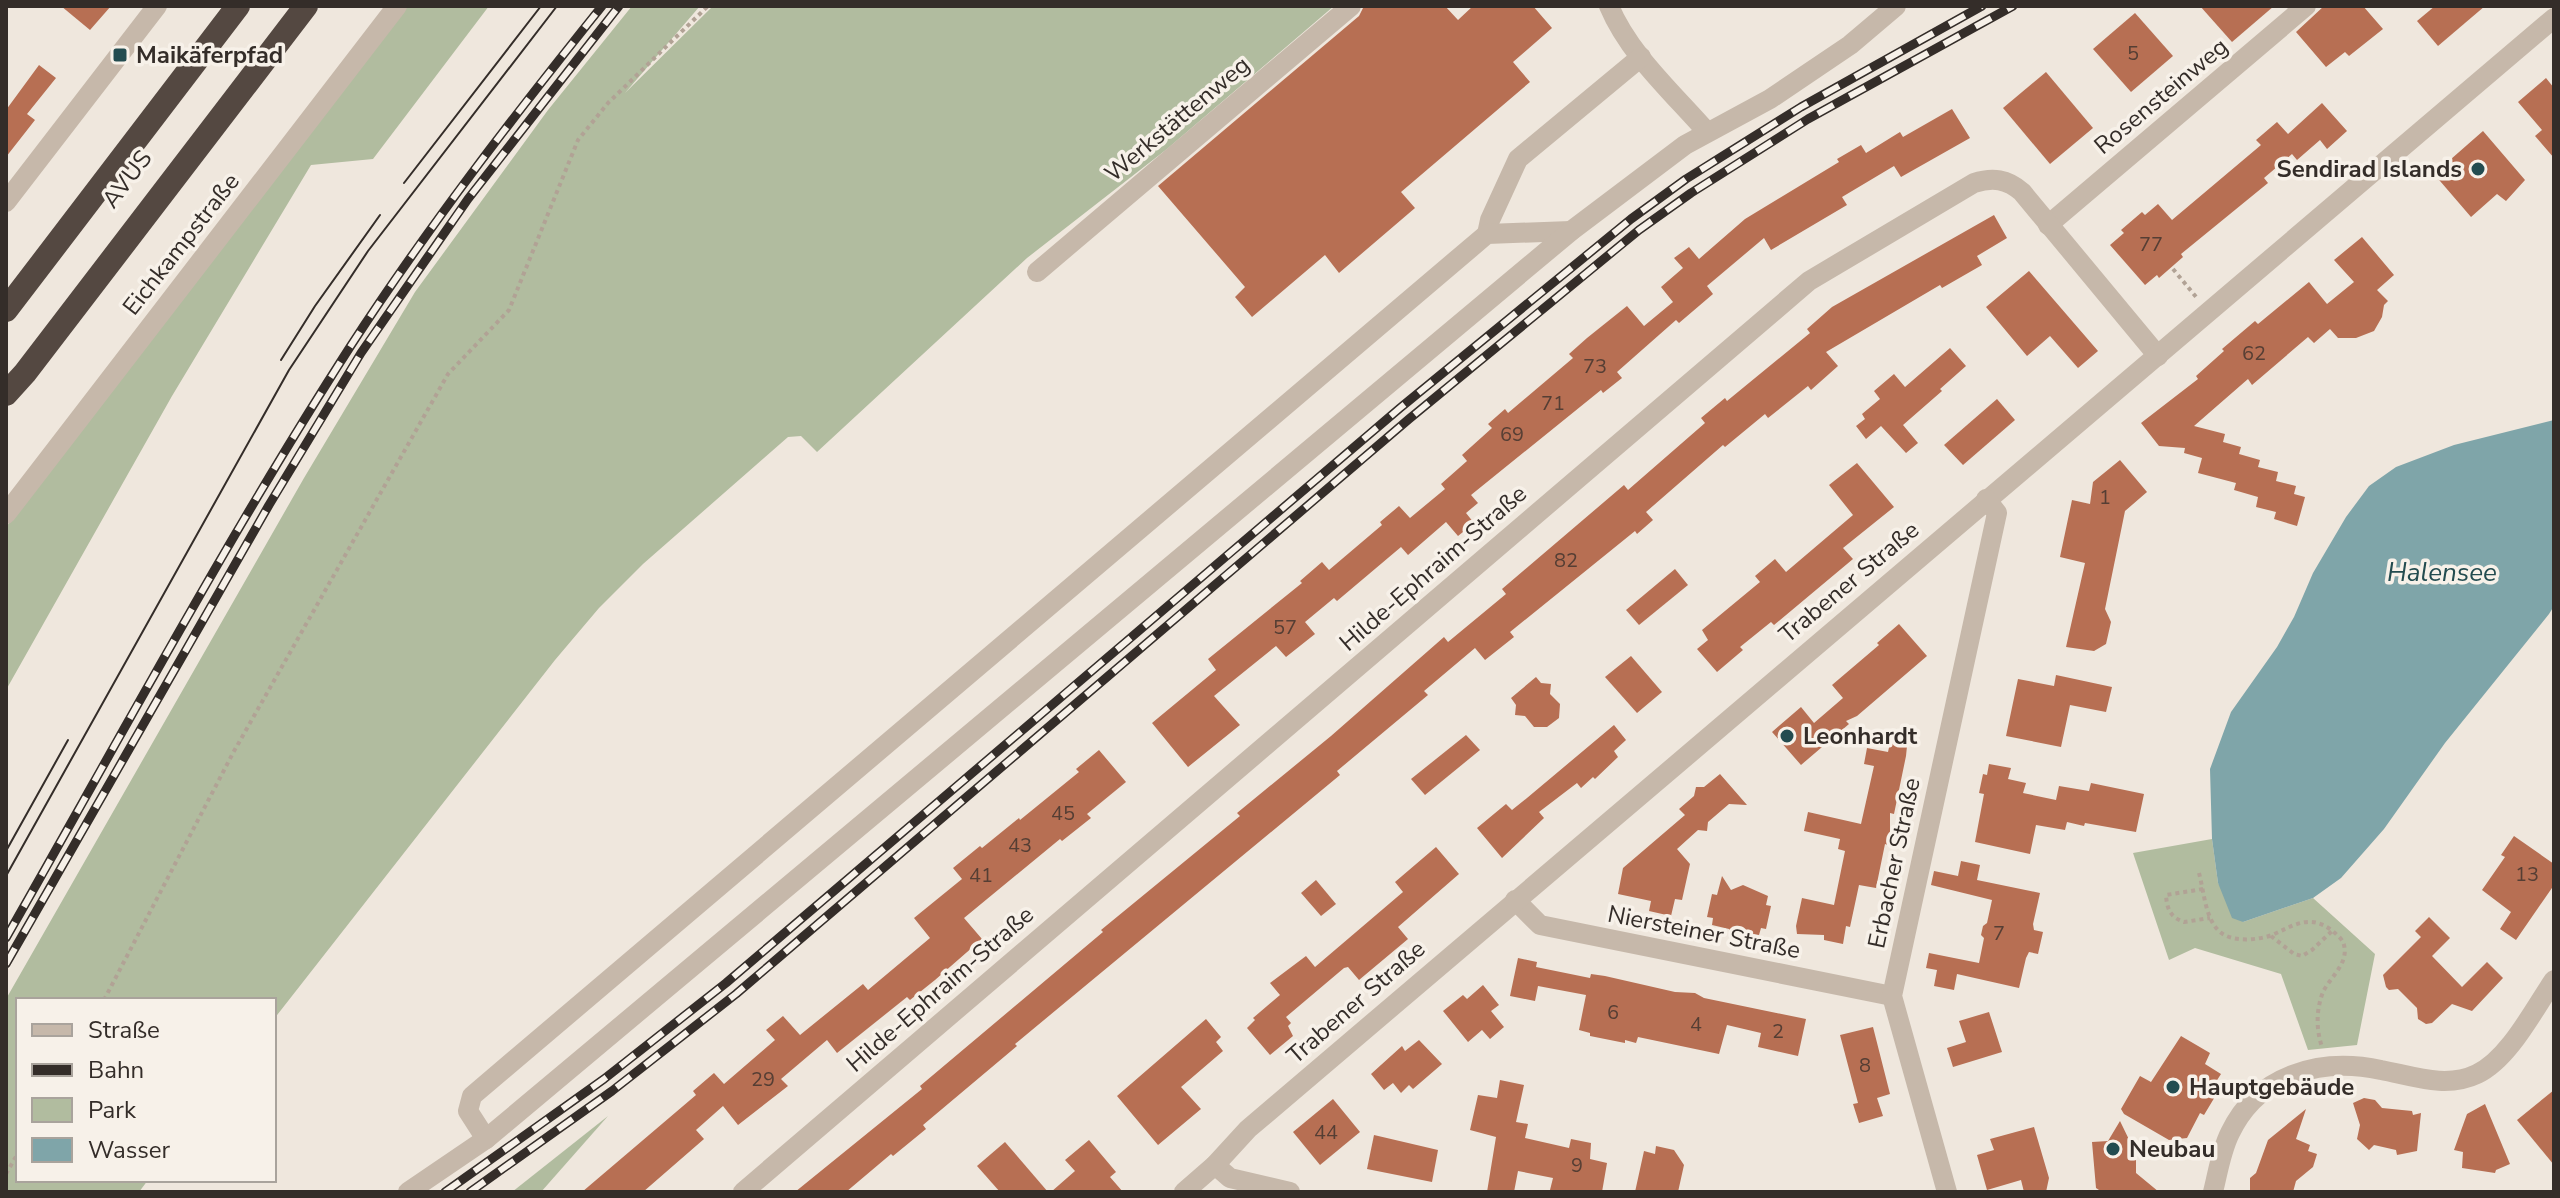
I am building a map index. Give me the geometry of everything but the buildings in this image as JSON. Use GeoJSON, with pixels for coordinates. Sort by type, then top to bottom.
{"type":"FeatureCollection","features":[{"type":"Feature","properties":{"kind":"highway","name":"AVUS"},"geometry":{"type":"LineString","coordinates":[[6,310],[238,6]]}},
{"type":"Feature","properties":{"kind":"highway","name":"AVUS"},"geometry":{"type":"LineString","coordinates":[[6,385],[292,6]]}},
{"type":"Feature","properties":{"kind":"highway"},"geometry":{"type":"LineString","coordinates":[[6,394],[34,362],[306,6]]}},
{"type":"Feature","properties":{"kind":"street","name":"Eichkampstraße"},"geometry":{"type":"LineString","coordinates":[[6,514],[397,6]]}},
{"type":"Feature","properties":{"kind":"street","name":"Werkstättenweg"},"geometry":{"type":"LineString","coordinates":[[1037,272],[1351,6]]}},
{"type":"Feature","properties":{"kind":"street"},"geometry":{"type":"LineString","coordinates":[[1609,6],[1617,24],[1641,57],[1707,132]]}},
{"type":"Feature","properties":{"kind":"street"},"geometry":{"type":"LineString","coordinates":[[408,1192],[486,1139],[1571,231],[1643,174],[1707,132],[1770,99],[1850,45],[1896,6]]}},
{"type":"Feature","properties":{"kind":"street","name":"Rosensteinweg"},"geometry":{"type":"LineString","coordinates":[[2048,225],[2306,6]]}},
{"type":"Feature","properties":{"kind":"street"},"geometry":{"type":"LineString","coordinates":[[6,202],[148,9]]}},
{"type":"Feature","properties":{"kind":"street","name":"Trabener Straße"},"geometry":{"type":"LineString","coordinates":[[1184,1192],[1215,1165],[1248,1129],[1515,900],[2554,18]]}},
{"type":"Feature","properties":{"kind":"street"},"geometry":{"type":"LineString","coordinates":[[486,1139],[468,1111],[472,1096],[1487,234],[1490,220],[1518,159],[1641,57]]}},
{"type":"Feature","properties":{"kind":"street","name":"Hilde-Ephraim-Straße"},"geometry":{"type":"LineString","coordinates":[[743,1192],[1809,281],[1974,183],[1988,179],[2014,185],[2158,356]]}},
{"type":"Feature","properties":{"kind":"street"},"geometry":{"type":"LineString","coordinates":[[1487,234],[1571,231]]}},
{"type":"Feature","properties":{"kind":"street","name":"Erbacher Straße"},"geometry":{"type":"LineString","coordinates":[[1947,1192],[1892,996],[1997,513],[1986,499]]}},
{"type":"Feature","properties":{"kind":"street","name":"Niersteiner Straße"},"geometry":{"type":"LineString","coordinates":[[1515,900],[1540,925],[1892,996]]}},
{"type":"Feature","properties":{"kind":"street"},"geometry":{"type":"LineString","coordinates":[[2213,1192],[2228,1136],[2251,1103],[2283,1078],[2326,1065],[2365,1066],[2450,1082],[2465,1079],[2491,1066],[2503,1055],[2554,980]]}},
{"type":"Feature","properties":{"kind":"street"},"geometry":{"type":"LineString","coordinates":[[1215,1165],[1230,1178],[1290,1192]]}},
{"type":"Feature","properties":{"kind":"path"},"geometry":{"type":"LineString","coordinates":[[105,998],[233,753],[448,374],[509,310],[578,140],[608,103],[708,6]]}},
{"type":"Feature","properties":{"kind":"path"},"geometry":{"type":"LineString","coordinates":[[2173,269],[2197,298]]}},
{"type":"Feature","properties":{"kind":"path"},"geometry":{"type":"LineString","coordinates":[[2199,873],[2210,918],[2217,930],[2226,936],[2238,939],[2271,936],[2296,922],[2307,921],[2332,931],[2343,942],[2341,966],[2323,992],[2317,1022],[2326,1065]]}},
{"type":"Feature","properties":{"kind":"path"},"geometry":{"type":"LineString","coordinates":[[2203,889],[2166,895],[2167,904],[2169,912],[2184,922],[2210,918]]}},
{"type":"Feature","properties":{"kind":"path"},"geometry":{"type":"LineString","coordinates":[[2271,936],[2294,954],[2302,956],[2332,931]]}},
{"type":"Feature","properties":{"kind":"path"},"geometry":{"type":"LineString","coordinates":[[6,1174],[16,1156]]}},
{"type":"Feature","properties":{"kind":"green space"},"geometry":{"type":"Polygon","coordinates":[[[407,6],[489,6],[373,159],[311,165],[172,396],[6,690],[6,527],[407,6]]]}},
{"type":"Feature","properties":{"kind":"green space"},"geometry":{"type":"Polygon","coordinates":[[[632,6],[700,6],[625,93],[713,6],[1334,6],[1167,149],[1027,258],[817,452],[801,436],[788,437],[643,564],[599,608],[555,660],[276,1016],[276,998],[16,998],[16,1182],[146,1182],[139,1192],[6,1192],[6,999],[304,478],[415,292],[548,110],[632,6]]]}},
{"type":"Feature","properties":{"kind":"green space"},"geometry":{"type":"Polygon","coordinates":[[[2212,839],[2218,883],[2243,922],[2313,898],[2375,954],[2357,1045],[2308,1050],[2281,974],[2195,948],[2169,960],[2133,853],[2212,839]]]}},
{"type":"Feature","properties":{"kind":"green space"},"geometry":{"type":"Polygon","coordinates":[[[608,1116],[541,1192],[512,1192],[608,1116]]]}},
{"type":"Feature","properties":{"kind":"water","name":"Halensee"},"geometry":{"type":"Polygon","coordinates":[[[2554,420],[2554,606],[2549,614],[2445,743],[2384,829],[2341,878],[2313,898],[2243,922],[2232,918],[2218,883],[2212,839],[2210,769],[2231,712],[2277,647],[2313,573],[2346,517],[2369,486],[2396,467],[2454,445],[2554,420]]]}},
{"type":"Feature","properties":{"kind":"tram line"},"geometry":{"type":"LineString","coordinates":[[404,183],[541,6]]}},
{"type":"Feature","properties":{"kind":"tram line"},"geometry":{"type":"LineString","coordinates":[[6,876],[289,370],[368,251],[557,6]]}},
{"type":"Feature","properties":{"kind":"tram line"},"geometry":{"type":"LineString","coordinates":[[281,360],[380,215]]}},
{"type":"Feature","properties":{"kind":"tram line"},"geometry":{"type":"LineString","coordinates":[[6,851],[68,740]]}},
{"type":"Feature","properties":{"kind":"railway"},"geometry":{"type":"LineString","coordinates":[[6,938],[217,566],[350,347],[472,173],[602,6]]}},
{"type":"Feature","properties":{"kind":"railway"},"geometry":{"type":"LineString","coordinates":[[6,964],[269,505],[361,353],[468,199],[619,6]]}},
{"type":"Feature","properties":{"kind":"railway"},"geometry":{"type":"LineString","coordinates":[[445,1192],[604,1079],[726,983],[1400,408],[1631,219],[1686,179],[1801,107],[1982,6]]}},
{"type":"Feature","properties":{"kind":"railway"},"geometry":{"type":"LineString","coordinates":[[470,1192],[612,1091],[736,994],[1409,419],[1639,230],[1808,119],[2013,6]]}},
{"type":"Feature","properties":{"kind":"place","name":"Maikäferpfad"},"geometry":{"type":"Point","coordinates":[120,55]}},
{"type":"Feature","properties":{"kind":"place","name":"Sendirad Islands"},"geometry":{"type":"Point","coordinates":[2478,169]}},
{"type":"Feature","properties":{"kind":"place","name":"Leonhardt"},"geometry":{"type":"Point","coordinates":[1787,736]}},
{"type":"Feature","properties":{"kind":"place","name":"Hauptgebäude"},"geometry":{"type":"Point","coordinates":[2173,1087]}},
{"type":"Feature","properties":{"kind":"place","name":"Neubau"},"geometry":{"type":"Point","coordinates":[2113,1149]}}]}
